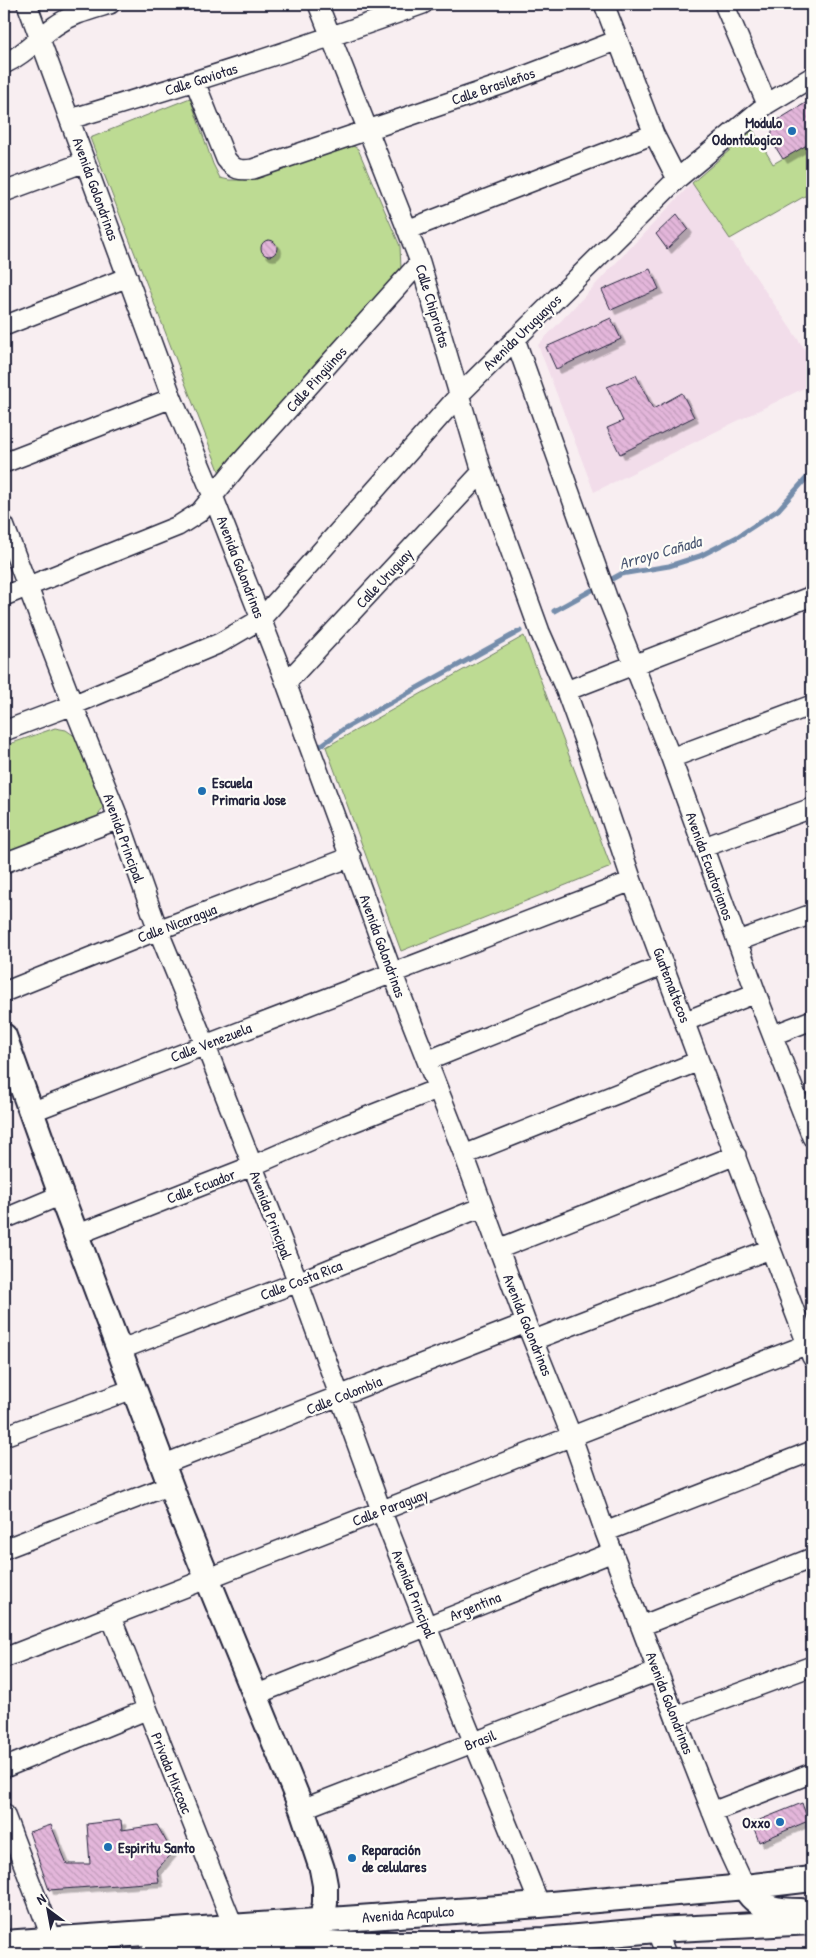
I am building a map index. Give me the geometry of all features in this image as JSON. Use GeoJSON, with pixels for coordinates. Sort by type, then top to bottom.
{"type":"FeatureCollection","features":[{"type":"Feature","properties":{"kind":"main road"},"geometry":{"type":"LineString","coordinates":[[4,1036],[61,1195],[166,1475],[302,1809],[322,1869],[325,1902],[314,1949]]}},
{"type":"Feature","properties":{"kind":"main road","name":"Avenida Acapulco"},"geometry":{"type":"LineString","coordinates":[[4,1943],[540,1905],[745,1887],[812,1879]]}},
{"type":"Feature","properties":{"kind":"main road"},"geometry":{"type":"LineString","coordinates":[[745,1887],[750,1896],[761,1905],[812,1911]]}},
{"type":"Feature","properties":{"kind":"main road","name":"Avenida Acapulco"},"geometry":{"type":"LineString","coordinates":[[165,1954],[457,1944],[546,1947],[656,1930],[812,1922]]}},
{"type":"Feature","properties":{"kind":"street","name":"Avenida Golondrinas"},"geometry":{"type":"LineString","coordinates":[[27,4],[172,398],[213,496],[286,683],[392,972],[464,1155],[498,1250],[572,1437],[605,1532],[675,1717],[712,1812],[745,1887]]}},
{"type":"Feature","properties":{"kind":"street"},"geometry":{"type":"LineString","coordinates":[[4,64],[29,49],[40,38],[74,14],[110,4]]}},
{"type":"Feature","properties":{"kind":"street","name":"Calle Chipriotas"},"geometry":{"type":"LineString","coordinates":[[318,4],[420,262],[482,472],[533,612]]}},
{"type":"Feature","properties":{"kind":"street","name":"Calle Gaviotas"},"geometry":{"type":"LineString","coordinates":[[70,119],[195,82],[423,4]]}},
{"type":"Feature","properties":{"kind":"street"},"geometry":{"type":"LineString","coordinates":[[604,4],[654,134],[677,179]]}},
{"type":"Feature","properties":{"kind":"street"},"geometry":{"type":"LineString","coordinates":[[724,4],[767,104]]}},
{"type":"Feature","properties":{"kind":"street","name":"Calle Brasileños"},"geometry":{"type":"LineString","coordinates":[[195,82],[226,159],[232,168],[241,171],[253,169],[506,83],[618,40]]}},
{"type":"Feature","properties":{"kind":"street","name":"Avenida Uruguayos"},"geometry":{"type":"LineString","coordinates":[[260,619],[460,394],[677,179],[767,104],[812,77]]}},
{"type":"Feature","properties":{"kind":"street"},"geometry":{"type":"LineString","coordinates":[[407,230],[654,134]]}},
{"type":"Feature","properties":{"kind":"street"},"geometry":{"type":"LineString","coordinates":[[4,192],[85,162]]}},
{"type":"Feature","properties":{"kind":"street","name":"Calle Pingüinos"},"geometry":{"type":"LineString","coordinates":[[4,596],[178,526],[200,512],[239,464],[420,262]]}},
{"type":"Feature","properties":{"kind":"street"},"geometry":{"type":"LineString","coordinates":[[4,326],[128,277]]}},
{"type":"Feature","properties":{"kind":"street","name":"Avenida Ecuatorianos"},"geometry":{"type":"LineString","coordinates":[[515,339],[607,597],[671,758],[756,993],[811,1129]]}},
{"type":"Feature","properties":{"kind":"street"},"geometry":{"type":"LineString","coordinates":[[4,463],[172,398]]}},
{"type":"Feature","properties":{"kind":"street","name":"Calle Uruguay"},"geometry":{"type":"LineString","coordinates":[[286,683],[482,472]]}},
{"type":"Feature","properties":{"kind":"street","name":"Avenida Principal"},"geometry":{"type":"LineString","coordinates":[[4,524],[119,819],[158,930],[205,1044],[298,1282],[426,1625],[475,1741],[540,1905]]}},
{"type":"Feature","properties":{"kind":"street"},"geometry":{"type":"LineString","coordinates":[[566,691],[812,596]]}},
{"type":"Feature","properties":{"kind":"street","name":"Guatemaltecos"},"geometry":{"type":"LineString","coordinates":[[533,612],[566,691],[632,881],[810,1351]]}},
{"type":"Feature","properties":{"kind":"street"},"geometry":{"type":"LineString","coordinates":[[4,731],[73,705],[220,642],[260,619]]}},
{"type":"Feature","properties":{"kind":"street"},"geometry":{"type":"LineString","coordinates":[[671,758],[812,705]]}},
{"type":"Feature","properties":{"kind":"street"},"geometry":{"type":"LineString","coordinates":[[704,847],[812,808]]}},
{"type":"Feature","properties":{"kind":"street"},"geometry":{"type":"LineString","coordinates":[[4,863],[119,819]]}},
{"type":"Feature","properties":{"kind":"street","name":"Calle Nicaragua"},"geometry":{"type":"LineString","coordinates":[[4,992],[158,930],[351,857]]}},
{"type":"Feature","properties":{"kind":"street","name":"Calle Venezuela"},"geometry":{"type":"LineString","coordinates":[[31,1112],[632,881]]}},
{"type":"Feature","properties":{"kind":"street"},"geometry":{"type":"LineString","coordinates":[[738,941],[812,914]]}},
{"type":"Feature","properties":{"kind":"street"},"geometry":{"type":"LineString","coordinates":[[427,1060],[664,965]]}},
{"type":"Feature","properties":{"kind":"street"},"geometry":{"type":"LineString","coordinates":[[686,1020],[756,993]]}},
{"type":"Feature","properties":{"kind":"street"},"geometry":{"type":"LineString","coordinates":[[773,1035],[812,1020]]}},
{"type":"Feature","properties":{"kind":"street"},"geometry":{"type":"LineString","coordinates":[[464,1155],[699,1061]]}},
{"type":"Feature","properties":{"kind":"street","name":"Calle Ecuador"},"geometry":{"type":"LineString","coordinates":[[76,1235],[252,1166],[346,1125],[437,1089]]}},
{"type":"Feature","properties":{"kind":"street"},"geometry":{"type":"LineString","coordinates":[[498,1250],[736,1155]]}},
{"type":"Feature","properties":{"kind":"street"},"geometry":{"type":"LineString","coordinates":[[4,1219],[61,1195]]}},
{"type":"Feature","properties":{"kind":"street","name":"Calle Costa Rica"},"geometry":{"type":"LineString","coordinates":[[119,1350],[298,1282],[482,1207]]}},
{"type":"Feature","properties":{"kind":"street","name":"Calle Colombia"},"geometry":{"type":"LineString","coordinates":[[4,1549],[341,1397],[426,1361],[530,1332],[770,1249]]}},
{"type":"Feature","properties":{"kind":"street","name":"Calle Paraguay"},"geometry":{"type":"LineString","coordinates":[[4,1658],[111,1617],[207,1577],[572,1437],[810,1351]]}},
{"type":"Feature","properties":{"kind":"street"},"geometry":{"type":"LineString","coordinates":[[4,1436],[133,1389]]}},
{"type":"Feature","properties":{"kind":"street"},"geometry":{"type":"LineString","coordinates":[[605,1532],[812,1451]]}},
{"type":"Feature","properties":{"kind":"street","name":"Argentina"},"geometry":{"type":"LineString","coordinates":[[255,1695],[426,1625],[613,1552]]}},
{"type":"Feature","properties":{"kind":"street"},"geometry":{"type":"LineString","coordinates":[[641,1626],[812,1558]]}},
{"type":"Feature","properties":{"kind":"street","name":"Privada Mixcoac"},"geometry":{"type":"LineString","coordinates":[[111,1617],[146,1710],[234,1928]]}},
{"type":"Feature","properties":{"kind":"street"},"geometry":{"type":"LineString","coordinates":[[675,1717],[812,1666]]}},
{"type":"Feature","properties":{"kind":"street","name":"Brasil"},"geometry":{"type":"LineString","coordinates":[[302,1809],[658,1671]]}},
{"type":"Feature","properties":{"kind":"street"},"geometry":{"type":"LineString","coordinates":[[4,1768],[146,1710]]}},
{"type":"Feature","properties":{"kind":"street"},"geometry":{"type":"LineString","coordinates":[[712,1812],[812,1773]]}},
{"type":"Feature","properties":{"kind":"street"},"geometry":{"type":"LineString","coordinates":[[4,1813],[52,1939]]}},
{"type":"Feature","properties":{"kind":"street"},"geometry":{"type":"LineString","coordinates":[[656,1930],[666,1954]]}},
{"type":"Feature","properties":{"kind":"shaded area"},"geometry":{"type":"Polygon","coordinates":[[[692,183],[812,360],[812,384],[594,492],[538,345],[692,183]]]}},
{"type":"Feature","properties":{"kind":"green space"},"geometry":{"type":"Polygon","coordinates":[[[190,98],[213,164],[220,178],[241,180],[350,144],[358,149],[400,246],[401,268],[321,363],[220,473],[90,138],[190,98]]]}},
{"type":"Feature","properties":{"kind":"green space"},"geometry":{"type":"Polygon","coordinates":[[[753,130],[773,164],[812,142],[812,192],[730,239],[692,183],[753,130]]]}},
{"type":"Feature","properties":{"kind":"green space"},"geometry":{"type":"Polygon","coordinates":[[[524,636],[611,867],[401,951],[326,747],[524,636]]]}},
{"type":"Feature","properties":{"kind":"green space"},"geometry":{"type":"Polygon","coordinates":[[[55,728],[66,730],[76,737],[103,807],[98,816],[88,825],[4,856],[4,746],[55,728]]]}},
{"type":"Feature","properties":{"kind":"building","name":"Modulo Odontologico"},"geometry":{"type":"Polygon","coordinates":[[[812,99],[812,142],[783,159],[771,140],[773,123],[812,99]]]}},
{"type":"Feature","properties":{"kind":"building"},"geometry":{"type":"Polygon","coordinates":[[[677,214],[688,229],[667,249],[656,234],[677,214]]]}},
{"type":"Feature","properties":{"kind":"building"},"geometry":{"type":"Polygon","coordinates":[[[269,240],[277,248],[269,256],[261,248],[269,240]]]}},
{"type":"Feature","properties":{"kind":"building"},"geometry":{"type":"Polygon","coordinates":[[[650,269],[659,289],[611,310],[602,290],[650,269]]]}},
{"type":"Feature","properties":{"kind":"building"},"geometry":{"type":"Polygon","coordinates":[[[611,318],[621,339],[556,369],[546,347],[611,318]]]}},
{"type":"Feature","properties":{"kind":"building"},"geometry":{"type":"Polygon","coordinates":[[[636,375],[653,409],[682,393],[694,417],[620,454],[607,428],[623,421],[607,387],[636,375]]]}},
{"type":"Feature","properties":{"kind":"building","name":"Oxxo"},"geometry":{"type":"Polygon","coordinates":[[[802,1803],[808,1821],[759,1842],[752,1823],[802,1803]]]}},
{"type":"Feature","properties":{"kind":"building"},"geometry":{"type":"Polygon","coordinates":[[[121,1820],[122,1830],[157,1825],[172,1852],[157,1870],[159,1882],[49,1890],[29,1832],[51,1825],[67,1864],[90,1864],[87,1824],[121,1820]]]}},
{"type":"Feature","properties":{"kind":"waterway","name":"Arroyo Cañada"},"geometry":{"type":"LineString","coordinates":[[554,611],[621,574],[669,566],[700,556],[737,537],[778,510],[812,472]]}},
{"type":"Feature","properties":{"kind":"waterway","name":"Arroyo Cañada"},"geometry":{"type":"LineString","coordinates":[[319,747],[345,728],[520,631]]}},
{"type":"Feature","properties":{"kind":"place","name":"Modulo Odontologico"},"geometry":{"type":"Point","coordinates":[792,131]}},
{"type":"Feature","properties":{"kind":"place","name":"Escuela Primaria Jose"},"geometry":{"type":"Point","coordinates":[202,791]}},
{"type":"Feature","properties":{"kind":"place","name":"Oxxo"},"geometry":{"type":"Point","coordinates":[780,1822]}},
{"type":"Feature","properties":{"kind":"place","name":"Espiritu Santo"},"geometry":{"type":"Point","coordinates":[108,1847]}},
{"type":"Feature","properties":{"kind":"place","name":"Reparación de celulares"},"geometry":{"type":"Point","coordinates":[352,1858]}}]}
